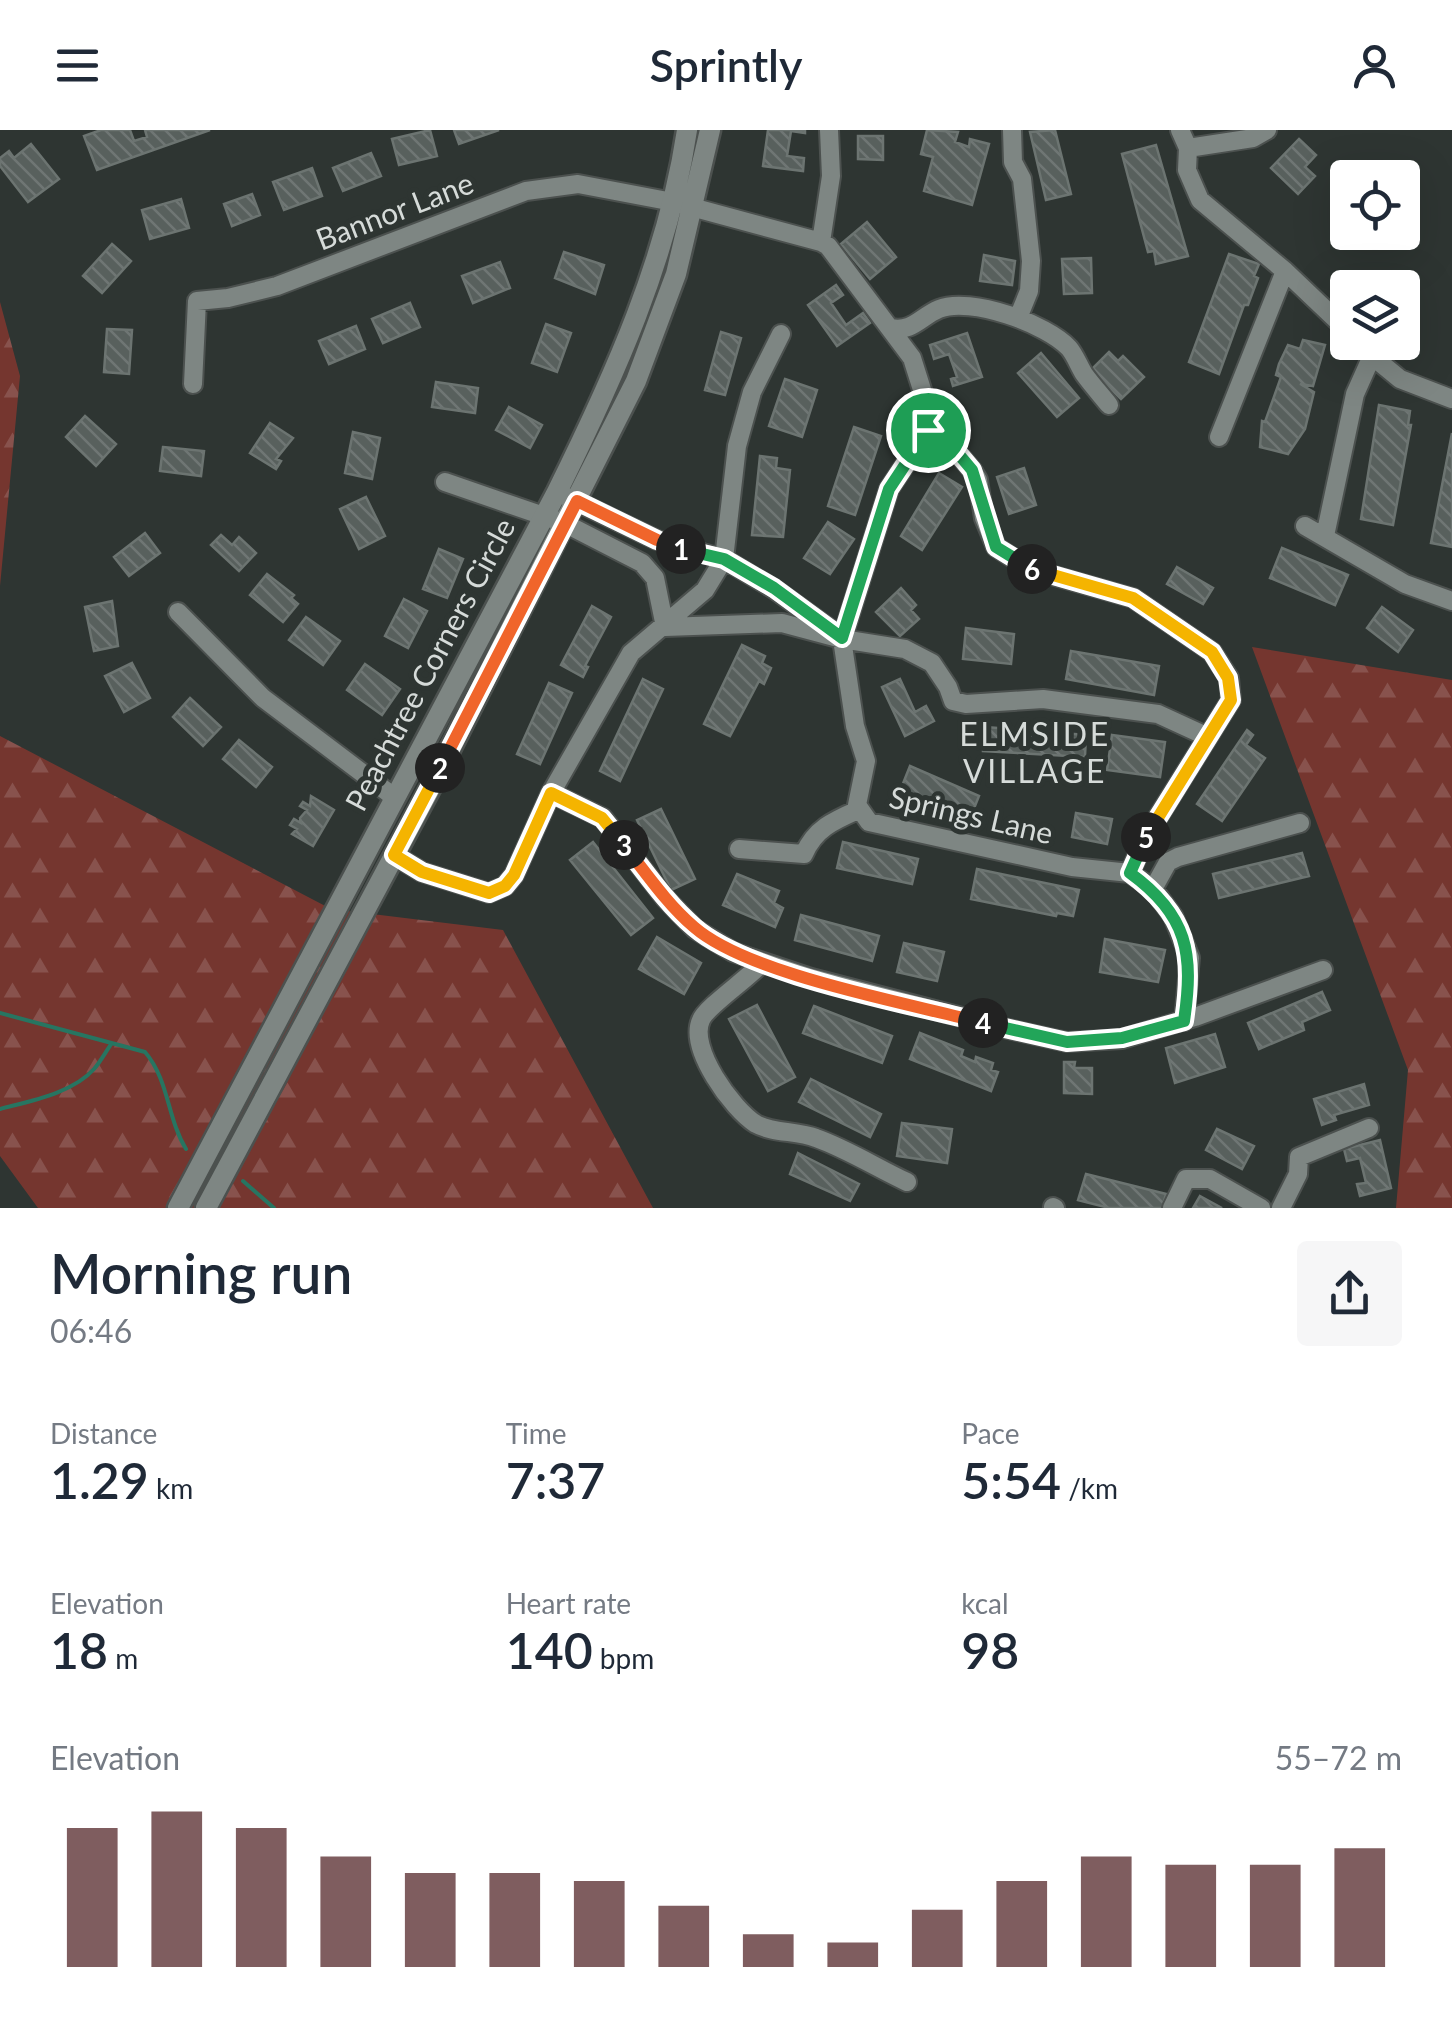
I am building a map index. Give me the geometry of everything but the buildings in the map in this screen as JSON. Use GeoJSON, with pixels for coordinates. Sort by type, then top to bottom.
{"type":"FeatureCollection","features":[{"type":"Feature","properties":{"kind":"street","name":"Peachtree Corners Circle"},"geometry":{"type":"LineString","coordinates":[[178,1208],[556,492],[610,381],[646,290],[674,202],[687,130]]}},
{"type":"Feature","properties":{"kind":"street","name":"Peachtree Corners Circle"},"geometry":{"type":"LineString","coordinates":[[206,1208],[577,501],[654,339],[694,208],[710,130]]}},
{"type":"Feature","properties":{"kind":"street"},"geometry":{"type":"LineString","coordinates":[[821,242],[831,176],[830,130]]}},
{"type":"Feature","properties":{"kind":"street"},"geometry":{"type":"LineString","coordinates":[[1012,130],[1013,162],[1022,179],[1031,261],[1029,291],[1018,318]]}},
{"type":"Feature","properties":{"kind":"street"},"geometry":{"type":"LineString","coordinates":[[1180,130],[1188,148],[1187,170],[1200,200],[1330,315]]}},
{"type":"Feature","properties":{"kind":"street"},"geometry":{"type":"LineString","coordinates":[[1188,148],[1253,138],[1267,130]]}},
{"type":"Feature","properties":{"kind":"street","name":"Bannor Lane"},"geometry":{"type":"LineString","coordinates":[[192,384],[197,301],[277,286],[526,192],[578,184],[694,208]]}},
{"type":"Feature","properties":{"kind":"street"},"geometry":{"type":"LineString","coordinates":[[694,208],[828,246],[891,328],[918,373],[928,430],[956,451],[972,470],[996,547],[1030,569],[1133,598],[1212,652],[1228,678],[1231,700],[1145,838],[1130,873]]}},
{"type":"Feature","properties":{"kind":"street"},"geometry":{"type":"LineString","coordinates":[[1219,437],[1285,271]]}},
{"type":"Feature","properties":{"kind":"street"},"geometry":{"type":"LineString","coordinates":[[891,328],[909,328],[939,308],[972,308],[1018,318],[1040,327],[1069,348],[1108,405]]}},
{"type":"Feature","properties":{"kind":"street"},"geometry":{"type":"LineString","coordinates":[[394,855],[422,872],[489,893],[505,886],[514,875],[551,793],[631,653],[705,590],[724,559],[736,446],[752,392],[781,334]]}},
{"type":"Feature","properties":{"kind":"street"},"geometry":{"type":"LineString","coordinates":[[1325,536],[1363,360]]}},
{"type":"Feature","properties":{"kind":"street"},"geometry":{"type":"LineString","coordinates":[[1378,360],[1400,379],[1452,398]]}},
{"type":"Feature","properties":{"kind":"street","name":"Springs Lane"},"geometry":{"type":"LineString","coordinates":[[928,430],[889,489],[842,638],[855,726],[866,760],[857,805],[869,822],[1072,866],[1130,873],[1153,889],[1173,916],[1190,958],[1184,1021]]}},
{"type":"Feature","properties":{"kind":"street"},"geometry":{"type":"LineString","coordinates":[[445,482],[564,523],[642,564],[655,578],[665,627]]}},
{"type":"Feature","properties":{"kind":"street"},"geometry":{"type":"LineString","coordinates":[[556,492],[657,540],[724,559],[774,588],[842,638]]}},
{"type":"Feature","properties":{"kind":"street"},"geometry":{"type":"LineString","coordinates":[[1305,526],[1405,584],[1452,600]]}},
{"type":"Feature","properties":{"kind":"street"},"geometry":{"type":"LineString","coordinates":[[642,564],[653,559],[657,540]]}},
{"type":"Feature","properties":{"kind":"street"},"geometry":{"type":"LineString","coordinates":[[178,612],[263,698],[394,797]]}},
{"type":"Feature","properties":{"kind":"street"},"geometry":{"type":"LineString","coordinates":[[665,627],[782,624],[905,648],[932,663],[948,686],[953,702],[1043,698],[1158,714],[1208,737]]}},
{"type":"Feature","properties":{"kind":"street"},"geometry":{"type":"LineString","coordinates":[[551,793],[602,818],[665,898],[695,929],[733,952],[811,978],[1067,1042],[1122,1038],[1184,1021],[1323,970]]}},
{"type":"Feature","properties":{"kind":"street"},"geometry":{"type":"LineString","coordinates":[[740,848],[804,854],[823,827],[860,809]]}},
{"type":"Feature","properties":{"kind":"street"},"geometry":{"type":"LineString","coordinates":[[1153,889],[1168,862],[1178,857],[1300,823]]}},
{"type":"Feature","properties":{"kind":"street"},"geometry":{"type":"LineString","coordinates":[[762,962],[749,979],[702,1015],[697,1032],[704,1060],[723,1088],[758,1126],[815,1138],[907,1182]]}},
{"type":"Feature","properties":{"kind":"street"},"geometry":{"type":"LineString","coordinates":[[1289,1205],[1299,1157],[1369,1128]]}},
{"type":"Feature","properties":{"kind":"street"},"geometry":{"type":"LineString","coordinates":[[1172,1208],[1186,1180],[1210,1179],[1260,1208]]}},
{"type":"Feature","properties":{"kind":"green space"},"geometry":{"type":"Polygon","coordinates":[[[0,302],[20,376],[0,586],[0,302]]]}},
{"type":"Feature","properties":{"kind":"green space"},"geometry":{"type":"Polygon","coordinates":[[[1252,647],[1452,680],[1452,1208],[1396,1208],[1408,1070],[1252,647]]]}},
{"type":"Feature","properties":{"kind":"green space"},"geometry":{"type":"Polygon","coordinates":[[[0,736],[331,909],[503,930],[653,1208],[38,1208],[0,1156],[0,736]]]}},
{"type":"Feature","properties":{"kind":"waterway"},"geometry":{"type":"LineString","coordinates":[[0,1013],[145,1052],[159,1075],[186,1149]]}},
{"type":"Feature","properties":{"kind":"waterway"},"geometry":{"type":"LineString","coordinates":[[0,1109],[75,1084],[94,1069],[112,1043]]}},
{"type":"Feature","properties":{"kind":"waterway"},"geometry":{"type":"LineString","coordinates":[[243,1181],[274,1208]]}},
{"type":"Feature","properties":{"kind":"district","name":"ELMSIDE VILLAGE"},"geometry":{"type":"Point","coordinates":[1035,754]}},
{"type":"Feature","properties":{"kind":"route"},"geometry":{"type":"LineString","coordinates":[[928,430],[956,451],[978,480],[984,518],[996,547],[1030,569],[1133,598],[1212,652],[1228,678],[1231,700],[1145,838],[1130,873],[1153,889],[1173,916],[1190,958],[1184,1021],[1122,1038],[1067,1042],[811,978],[733,952],[695,929],[665,898],[602,818],[551,793],[514,875],[505,886],[489,893],[422,872],[394,855],[577,501],[657,540],[724,559],[774,588],[842,638],[889,489],[928,430]]}}]}
